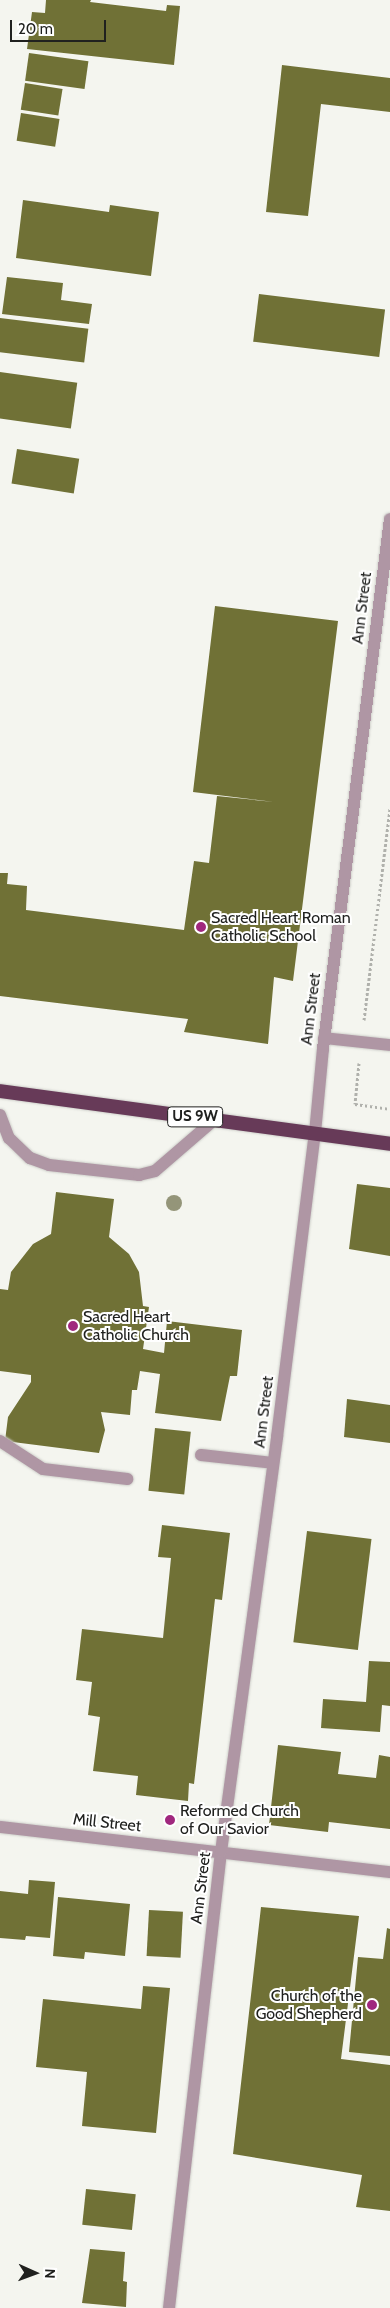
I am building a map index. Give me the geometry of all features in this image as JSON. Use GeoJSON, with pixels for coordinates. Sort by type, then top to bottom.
{"type":"FeatureCollection","features":[{"type":"Feature","properties":{"kind":"highway","name":"US 9W"},"geometry":{"type":"LineString","coordinates":[[0,1091],[390,1144]]}},
{"type":"Feature","properties":{"kind":"street","name":"Ann Street"},"geometry":{"type":"LineString","coordinates":[[169,2308],[221,1852],[315,1133],[324,1038],[390,519]]}},
{"type":"Feature","properties":{"kind":"street"},"geometry":{"type":"LineString","coordinates":[[324,1038],[390,1045]]}},
{"type":"Feature","properties":{"kind":"street"},"geometry":{"type":"LineString","coordinates":[[0,1114],[10,1138],[30,1158],[49,1166],[139,1175],[155,1171],[214,1120]]}},
{"type":"Feature","properties":{"kind":"street"},"geometry":{"type":"LineString","coordinates":[[0,1441],[43,1469],[127,1479]]}},
{"type":"Feature","properties":{"kind":"street"},"geometry":{"type":"LineString","coordinates":[[201,1455],[273,1463]]}},
{"type":"Feature","properties":{"kind":"street","name":"Mill Street"},"geometry":{"type":"LineString","coordinates":[[0,1827],[390,1872]]}},
{"type":"Feature","properties":{"kind":"path"},"geometry":{"type":"LineString","coordinates":[[390,807],[355,1104],[390,1109]]}},
{"type":"Feature","properties":{"kind":"building"},"geometry":{"type":"Polygon","coordinates":[[[46,0],[91,0],[90,2],[166,11],[167,5],[180,6],[174,65],[27,49],[32,12],[45,13],[46,0]]]}},
{"type":"Feature","properties":{"kind":"building"},"geometry":{"type":"Polygon","coordinates":[[[29,53],[88,61],[85,89],[25,81],[29,53]]]}},
{"type":"Feature","properties":{"kind":"building"},"geometry":{"type":"Polygon","coordinates":[[[282,65],[390,78],[390,112],[321,104],[308,216],[266,212],[282,65]]]}},
{"type":"Feature","properties":{"kind":"building"},"geometry":{"type":"Polygon","coordinates":[[[25,83],[63,89],[58,116],[21,110],[25,83]]]}},
{"type":"Feature","properties":{"kind":"building"},"geometry":{"type":"Polygon","coordinates":[[[21,113],[60,119],[55,147],[17,141],[21,113]]]}},
{"type":"Feature","properties":{"kind":"building"},"geometry":{"type":"Polygon","coordinates":[[[23,200],[109,212],[110,205],[159,212],[151,276],[16,258],[23,200]]]}},
{"type":"Feature","properties":{"kind":"building"},"geometry":{"type":"Polygon","coordinates":[[[7,277],[63,283],[61,300],[92,304],[89,324],[2,314],[7,277]]]}},
{"type":"Feature","properties":{"kind":"building"},"geometry":{"type":"Polygon","coordinates":[[[259,294],[385,309],[379,357],[253,342],[259,294]]]}},
{"type":"Feature","properties":{"kind":"building"},"geometry":{"type":"Polygon","coordinates":[[[0,318],[88,329],[84,363],[0,352],[0,318]]]}},
{"type":"Feature","properties":{"kind":"building"},"geometry":{"type":"Polygon","coordinates":[[[0,372],[77,383],[71,428],[0,418],[0,372]]]}},
{"type":"Feature","properties":{"kind":"building"},"geometry":{"type":"Polygon","coordinates":[[[17,449],[79,459],[74,493],[12,484],[17,449]]]}},
{"type":"Feature","properties":{"kind":"building"},"geometry":{"type":"Polygon","coordinates":[[[215,606],[338,621],[293,981],[274,977],[268,1044],[184,1032],[188,1019],[0,996],[0,873],[8,873],[7,884],[27,886],[26,910],[184,930],[194,861],[209,863],[217,796],[274,802],[193,792],[215,606]]]}},
{"type":"Feature","properties":{"kind":"building"},"geometry":{"type":"Polygon","coordinates":[[[357,1184],[390,1188],[390,1256],[349,1249],[357,1184]]]}},
{"type":"Feature","properties":{"kind":"building","name":"Sacred Heart Catholic Church"},"geometry":{"type":"Polygon","coordinates":[[[56,1192],[114,1199],[109,1237],[129,1254],[139,1272],[143,1306],[149,1307],[143,1349],[164,1353],[167,1321],[242,1330],[237,1376],[230,1376],[221,1421],[155,1413],[160,1374],[140,1371],[137,1390],[132,1390],[130,1415],[101,1412],[105,1430],[99,1453],[5,1441],[8,1417],[31,1382],[31,1375],[0,1371],[0,1289],[8,1290],[11,1272],[33,1244],[51,1234],[56,1192]]]}},
{"type":"Feature","properties":{"kind":"building"},"geometry":{"type":"Polygon","coordinates":[[[347,1399],[390,1405],[390,1443],[344,1437],[347,1399]]]}},
{"type":"Feature","properties":{"kind":"building"},"geometry":{"type":"Polygon","coordinates":[[[155,1428],[191,1432],[184,1494],[148,1491],[155,1428]]]}},
{"type":"Feature","properties":{"kind":"building"},"geometry":{"type":"Polygon","coordinates":[[[162,1525],[230,1533],[222,1600],[215,1599],[194,1784],[189,1783],[188,1801],[136,1795],[138,1776],[93,1771],[100,1717],[88,1715],[92,1682],[76,1680],[82,1629],[163,1638],[171,1558],[158,1557],[162,1525]]]}},
{"type":"Feature","properties":{"kind":"building"},"geometry":{"type":"Polygon","coordinates":[[[307,1531],[372,1539],[358,1650],[293,1642],[307,1531]]]}},
{"type":"Feature","properties":{"kind":"building"},"geometry":{"type":"Polygon","coordinates":[[[369,1661],[390,1662],[390,1706],[382,1705],[380,1732],[321,1728],[323,1699],[366,1702],[369,1661]]]}},
{"type":"Feature","properties":{"kind":"building"},"geometry":{"type":"Polygon","coordinates":[[[278,1745],[341,1752],[338,1774],[376,1778],[379,1755],[390,1757],[390,1829],[329,1822],[328,1832],[269,1825],[278,1745]]]}},
{"type":"Feature","properties":{"kind":"building"},"geometry":{"type":"Polygon","coordinates":[[[29,1880],[55,1882],[50,1938],[26,1936],[25,1940],[0,1938],[0,1891],[28,1894],[29,1880]]]}},
{"type":"Feature","properties":{"kind":"building"},"geometry":{"type":"Polygon","coordinates":[[[58,1897],[130,1904],[125,1956],[85,1952],[84,1959],[53,1956],[58,1897]]]}},
{"type":"Feature","properties":{"kind":"building"},"geometry":{"type":"Polygon","coordinates":[[[261,1907],[359,1916],[341,2059],[390,2065],[390,2211],[356,2207],[362,2175],[233,2154],[261,1907]]]}},
{"type":"Feature","properties":{"kind":"building"},"geometry":{"type":"Polygon","coordinates":[[[149,1910],[183,1912],[181,1958],[147,1956],[149,1910]]]}},
{"type":"Feature","properties":{"kind":"building","name":"Church of the Good Shepherd"},"geometry":{"type":"Polygon","coordinates":[[[387,1928],[390,1929],[390,2056],[349,2052],[358,1957],[383,1959],[387,1928]]]}},
{"type":"Feature","properties":{"kind":"building"},"geometry":{"type":"Polygon","coordinates":[[[143,1986],[170,1988],[156,2133],[82,2126],[87,2072],[36,2067],[43,1999],[141,2009],[143,1986]]]}},
{"type":"Feature","properties":{"kind":"building"},"geometry":{"type":"Polygon","coordinates":[[[86,2189],[136,2194],[132,2230],[82,2225],[86,2189]]]}},
{"type":"Feature","properties":{"kind":"building"},"geometry":{"type":"Polygon","coordinates":[[[90,2249],[125,2252],[123,2281],[127,2282],[126,2307],[82,2303],[90,2249]]]}},
{"type":"Feature","properties":{"kind":"place","name":"Sacred Heart Roman Catholic School"},"geometry":{"type":"Point","coordinates":[201,927]}},
{"type":"Feature","properties":{"kind":"place","name":"Sacred Heart Catholic Church"},"geometry":{"type":"Point","coordinates":[73,1326]}},
{"type":"Feature","properties":{"kind":"place","name":"Reformed Church of Our Savior"},"geometry":{"type":"Point","coordinates":[170,1820]}},
{"type":"Feature","properties":{"kind":"place","name":"Church of the Good Shepherd"},"geometry":{"type":"Point","coordinates":[372,2005]}}]}
